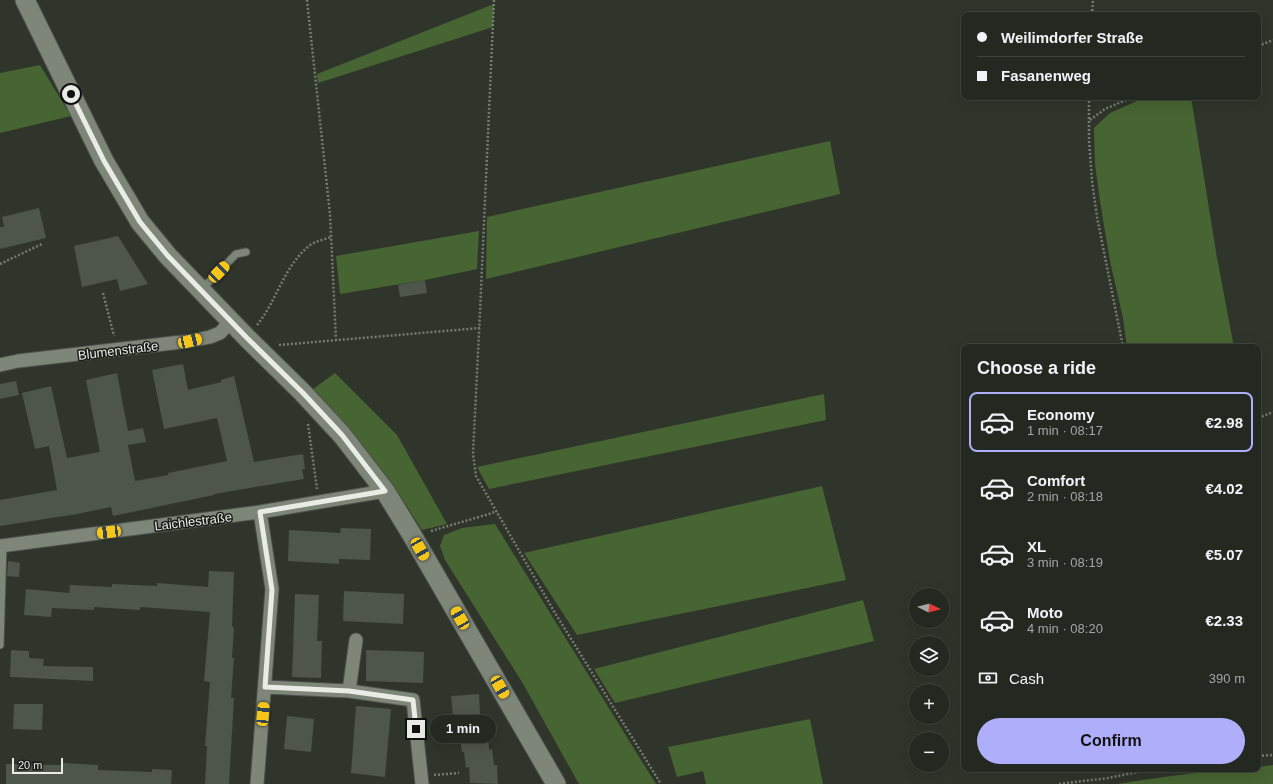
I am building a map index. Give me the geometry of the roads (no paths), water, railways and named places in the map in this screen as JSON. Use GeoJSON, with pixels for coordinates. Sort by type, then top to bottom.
{"type":"FeatureCollection","features":[{"type":"Feature","properties":{"kind":"main road"},"geometry":{"type":"LineString","coordinates":[[24,0],[104,161],[136,215],[168,256],[247,338],[303,393],[342,435],[385,491],[556,784]]}},
{"type":"Feature","properties":{"kind":"street","name":"Blumenstraße"},"geometry":{"type":"LineString","coordinates":[[0,365],[18,361],[190,341],[210,337],[220,333],[231,321]]}},
{"type":"Feature","properties":{"kind":"street","name":"Laichlestraße"},"geometry":{"type":"LineString","coordinates":[[2,546],[260,512],[385,491]]}},
{"type":"Feature","properties":{"kind":"street"},"geometry":{"type":"LineString","coordinates":[[257,784],[272,590],[260,512]]}},
{"type":"Feature","properties":{"kind":"street"},"geometry":{"type":"LineString","coordinates":[[349,691],[356,640]]}},
{"type":"Feature","properties":{"kind":"street"},"geometry":{"type":"LineString","coordinates":[[265,687],[349,691],[413,700],[422,780]]}},
{"type":"Feature","properties":{"kind":"lane"},"geometry":{"type":"LineString","coordinates":[[201,290],[236,254],[246,252]]}},
{"type":"Feature","properties":{"kind":"lane"},"geometry":{"type":"LineString","coordinates":[[0,645],[2,546]]}}]}
